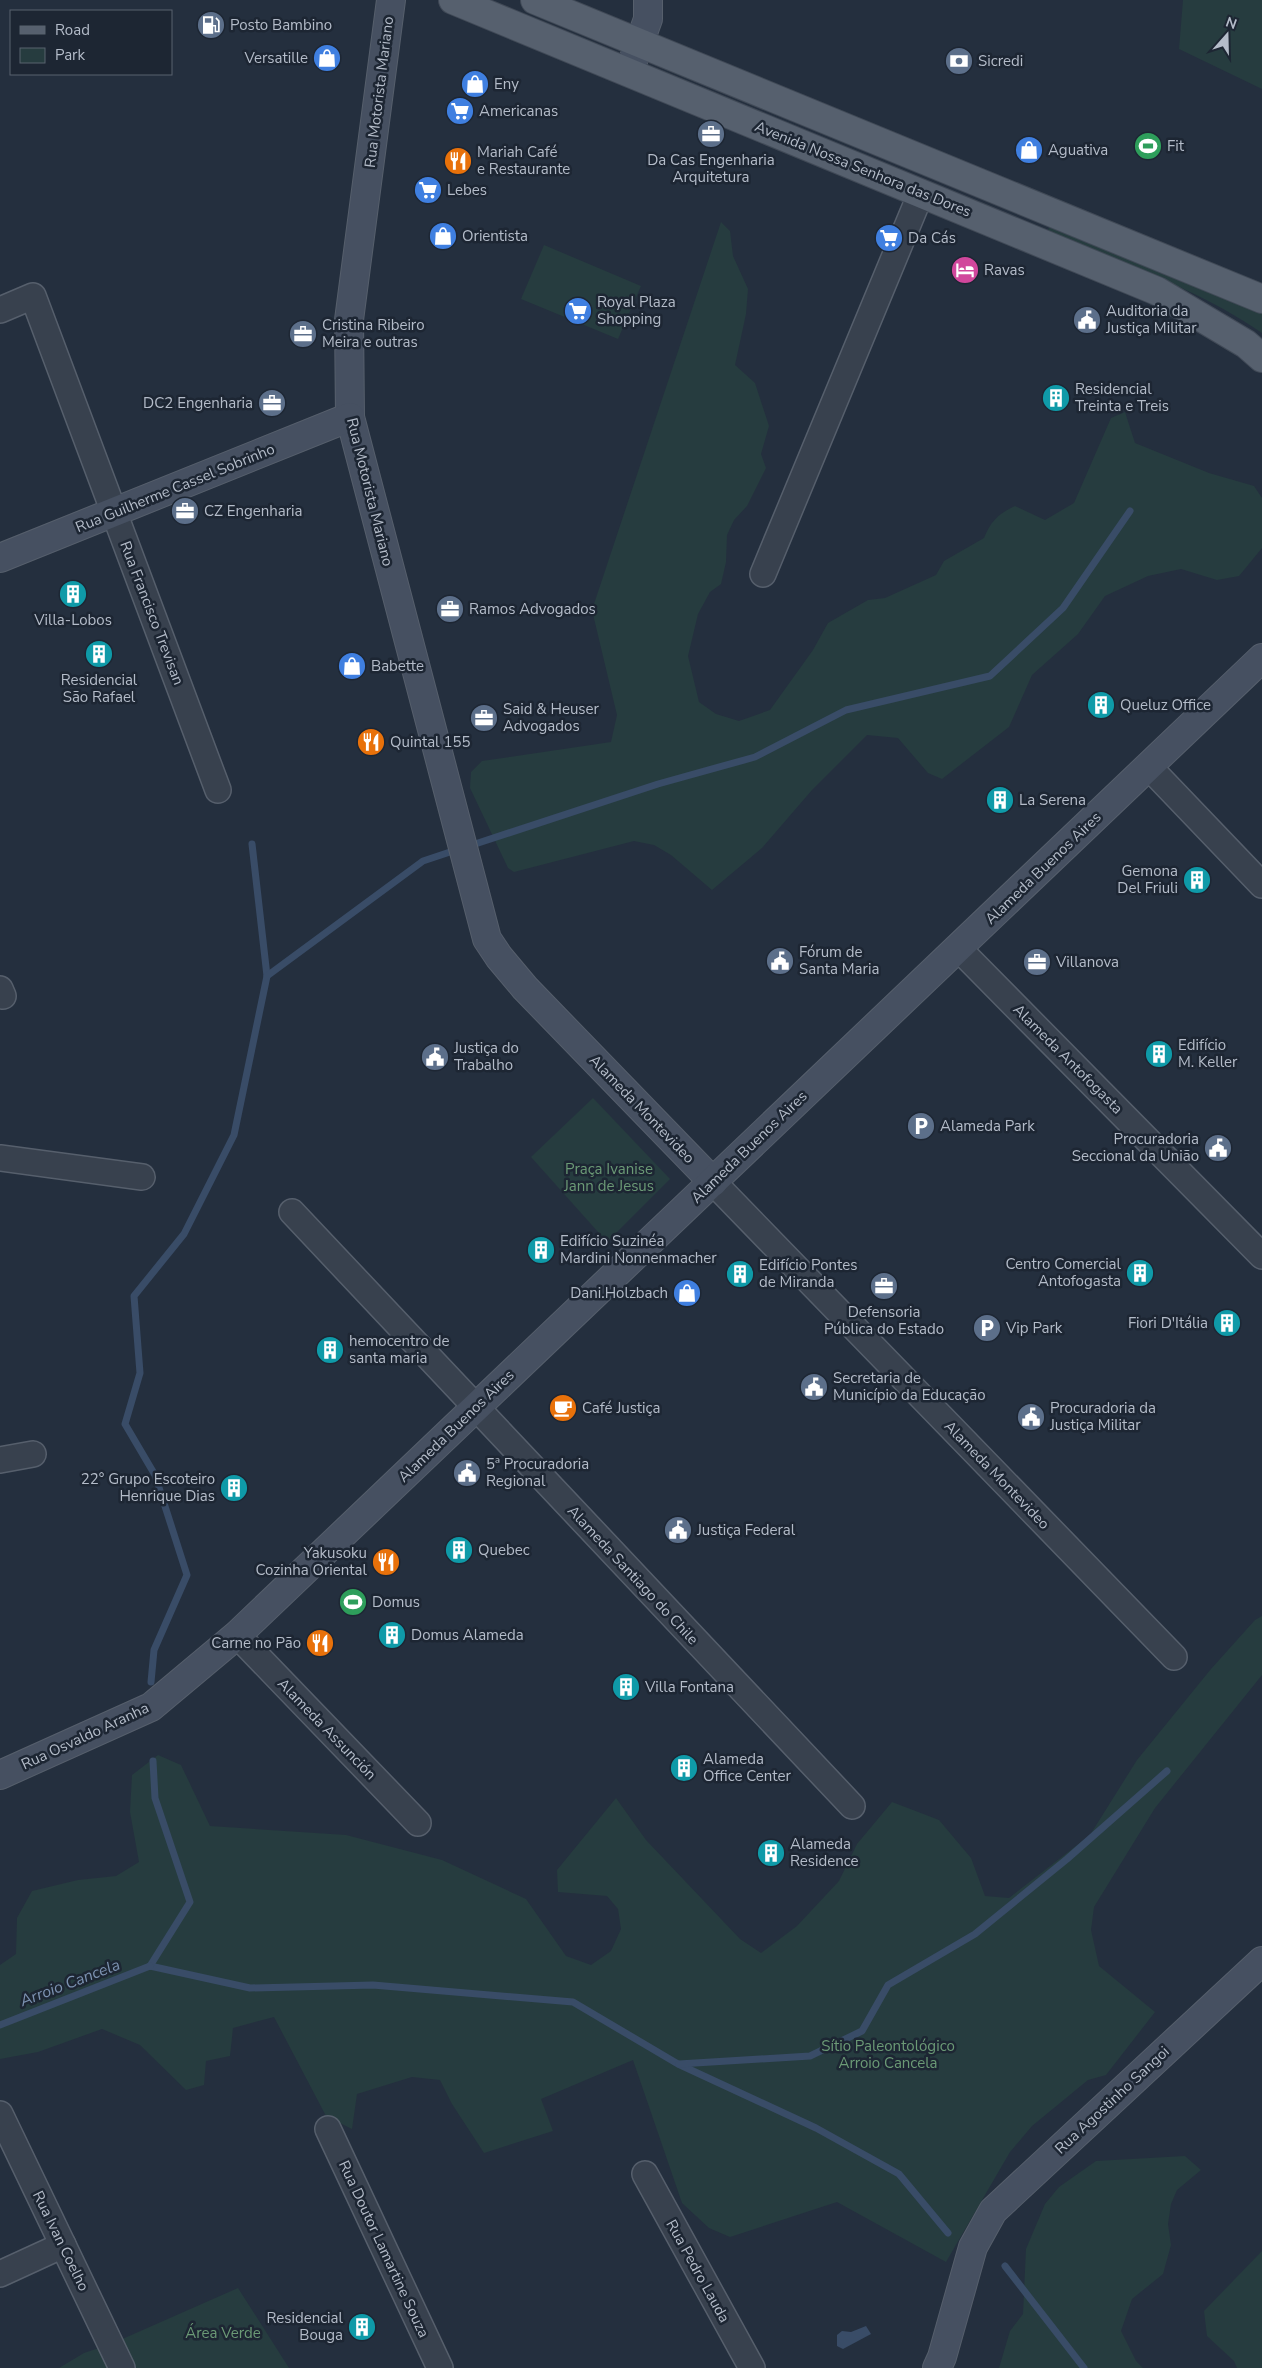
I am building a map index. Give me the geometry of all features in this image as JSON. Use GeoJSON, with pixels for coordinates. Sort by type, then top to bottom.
{"type":"FeatureCollection","features":[{"type":"Feature","properties":{"kind":"main road","name":"Avenida Nossa Senhora das Dores"},"geometry":{"type":"LineString","coordinates":[[454,0],[1157,291],[1246,344],[1262,358]]}},
{"type":"Feature","properties":{"kind":"main road","name":"Avenida Nossa Senhora das Dores"},"geometry":{"type":"LineString","coordinates":[[534,0],[1262,299]]}},
{"type":"Feature","properties":{"kind":"street","name":"Rua Motorista Mariano"},"geometry":{"type":"LineString","coordinates":[[391,0],[349,320],[350,417],[473,887]]}},
{"type":"Feature","properties":{"kind":"street"},"geometry":{"type":"LineString","coordinates":[[629,72],[648,19],[648,0]]}},
{"type":"Feature","properties":{"kind":"street"},"geometry":{"type":"LineString","coordinates":[[763,574],[921,193]]}},
{"type":"Feature","properties":{"kind":"street","name":"Rua Francisco Trevisan"},"geometry":{"type":"LineString","coordinates":[[0,310],[33,296],[218,790]]}},
{"type":"Feature","properties":{"kind":"street","name":"Rua Guilherme Cassel Sobrinho"},"geometry":{"type":"LineString","coordinates":[[0,558],[350,417]]}},
{"type":"Feature","properties":{"kind":"street","name":"Alameda Buenos Aires"},"geometry":{"type":"LineString","coordinates":[[237,1636],[1262,658]]}},
{"type":"Feature","properties":{"kind":"street"},"geometry":{"type":"LineString","coordinates":[[1148,767],[1262,885]]}},
{"type":"Feature","properties":{"kind":"street","name":"Alameda Montevideo"},"geometry":{"type":"LineString","coordinates":[[473,887],[487,938],[499,957],[532,995],[1174,1657]]}},
{"type":"Feature","properties":{"kind":"street","name":"Alameda Antofogasta"},"geometry":{"type":"LineString","coordinates":[[958,948],[1262,1256]]}},
{"type":"Feature","properties":{"kind":"street"},"geometry":{"type":"LineString","coordinates":[[0,1158],[142,1176]]}},
{"type":"Feature","properties":{"kind":"street","name":"Alameda Santiago do Chile"},"geometry":{"type":"LineString","coordinates":[[292,1212],[852,1806]]}},
{"type":"Feature","properties":{"kind":"street"},"geometry":{"type":"LineString","coordinates":[[0,1460],[33,1454]]}},
{"type":"Feature","properties":{"kind":"street","name":"Rua Osvaldo Aranha"},"geometry":{"type":"LineString","coordinates":[[0,1775],[151,1707],[237,1636]]}},
{"type":"Feature","properties":{"kind":"street","name":"Alameda Assunción"},"geometry":{"type":"LineString","coordinates":[[237,1636],[418,1823]]}},
{"type":"Feature","properties":{"kind":"street","name":"Rua Agostinho Sangoi"},"geometry":{"type":"LineString","coordinates":[[937,2368],[942,2357],[973,2247],[993,2211],[1262,1961]]}},
{"type":"Feature","properties":{"kind":"street","name":"Rua Ivan Coelho"},"geometry":{"type":"LineString","coordinates":[[0,2114],[122,2368]]}},
{"type":"Feature","properties":{"kind":"street","name":"Rua Doutor Lamartine Souza"},"geometry":{"type":"LineString","coordinates":[[328,2129],[440,2368]]}},
{"type":"Feature","properties":{"kind":"street","name":"Rua Pedro Lauda"},"geometry":{"type":"LineString","coordinates":[[645,2174],[752,2368]]}},
{"type":"Feature","properties":{"kind":"street"},"geometry":{"type":"LineString","coordinates":[[0,2274],[63,2245]]}},
{"type":"Feature","properties":{"kind":"green space"},"geometry":{"type":"Polygon","coordinates":[[[1183,0],[1262,0],[1262,89],[1179,49],[1183,0]]]}},
{"type":"Feature","properties":{"kind":"green space"},"geometry":{"type":"Polygon","coordinates":[[[721,222],[730,231],[733,256],[748,289],[746,314],[735,365],[755,383],[769,426],[761,454],[766,468],[747,506],[734,520],[727,535],[726,562],[721,584],[710,592],[698,614],[688,656],[699,702],[716,714],[739,721],[770,710],[813,650],[828,623],[868,600],[885,598],[936,575],[944,561],[984,538],[989,527],[1000,515],[1009,509],[1015,506],[1045,520],[1074,503],[1111,418],[1125,412],[1135,443],[1209,473],[1254,486],[1262,498],[1262,548],[1239,576],[1217,580],[1181,569],[1148,576],[1105,596],[1078,634],[1032,675],[1009,727],[942,779],[928,773],[898,738],[867,735],[812,790],[762,848],[712,890],[671,855],[654,845],[634,841],[514,872],[508,868],[470,788],[471,772],[482,761],[611,742],[617,715],[592,610],[721,222]]]}},
{"type":"Feature","properties":{"kind":"green space"},"geometry":{"type":"Polygon","coordinates":[[[1051,225],[1262,314],[1262,333],[1211,302],[1184,289],[1046,233],[1051,225]]]}},
{"type":"Feature","properties":{"kind":"green space"},"geometry":{"type":"Polygon","coordinates":[[[544,245],[641,286],[618,339],[521,299],[544,245]]]}},
{"type":"Feature","properties":{"kind":"green space","name":"Praça Ivanise Jann de Jesus"},"geometry":{"type":"Polygon","coordinates":[[[593,1098],[670,1179],[607,1242],[531,1157],[593,1098]]]}},
{"type":"Feature","properties":{"kind":"green space","name":"Sítio Paleontológico Arroio Cancela"},"geometry":{"type":"Polygon","coordinates":[[[1262,1616],[1262,1675],[1155,1808],[1094,1907],[1091,1930],[1099,1966],[1155,2012],[1106,2075],[1088,2080],[1032,2126],[1010,2152],[946,2262],[837,2202],[730,2237],[709,2228],[682,2203],[633,2060],[541,2099],[553,2131],[484,2153],[452,2104],[440,2080],[412,2077],[357,2094],[352,2129],[326,2116],[274,2017],[233,2028],[230,2056],[206,2061],[204,2085],[186,2090],[140,2045],[102,2029],[38,2052],[0,2059],[0,1965],[16,1954],[17,1918],[32,1891],[78,1880],[116,1876],[139,1862],[130,1812],[132,1775],[158,1755],[181,1765],[210,1826],[346,1835],[442,1860],[526,1899],[566,1956],[591,1965],[611,1951],[621,1929],[618,1909],[607,1896],[558,1892],[557,1870],[616,1798],[646,1840],[740,1939],[761,1953],[797,1926],[839,1881],[857,1844],[892,1802],[939,1820],[971,1858],[985,1896],[1009,1898],[1090,1835],[1137,1760],[1211,1669],[1255,1620],[1262,1616]]]}},
{"type":"Feature","properties":{"kind":"green space"},"geometry":{"type":"Polygon","coordinates":[[[1185,2156],[1201,2170],[1177,2190],[1171,2204],[1168,2224],[1171,2245],[1163,2274],[1132,2299],[1121,2331],[1136,2361],[1143,2368],[999,2368],[1010,2331],[1023,2314],[1026,2249],[1045,2204],[1059,2187],[1096,2161],[1185,2156]]]}},
{"type":"Feature","properties":{"kind":"green space"},"geometry":{"type":"Polygon","coordinates":[[[1262,2251],[1262,2368],[1237,2368],[1234,2361],[1207,2336],[1204,2311],[1262,2251]]]}},
{"type":"Feature","properties":{"kind":"green space","name":"Área Verde"},"geometry":{"type":"Polygon","coordinates":[[[238,2288],[289,2368],[59,2368],[84,2353],[111,2344],[238,2288]]]}},
{"type":"Feature","properties":{"kind":"water"},"geometry":{"type":"Polygon","coordinates":[[[866,2326],[871,2334],[843,2349],[837,2346],[837,2335],[842,2331],[851,2332],[866,2326]]]}},
{"type":"Feature","properties":{"kind":"waterway"},"geometry":{"type":"LineString","coordinates":[[469,846],[658,784],[755,757],[846,710],[990,676],[1063,608],[1130,511]]}},
{"type":"Feature","properties":{"kind":"waterway"},"geometry":{"type":"LineString","coordinates":[[252,844],[267,976]]}},
{"type":"Feature","properties":{"kind":"waterway"},"geometry":{"type":"LineString","coordinates":[[151,1682],[154,1650],[187,1575],[155,1475],[125,1424],[140,1373],[134,1296],[184,1234],[234,1135],[267,976],[423,861],[459,849]]}},
{"type":"Feature","properties":{"kind":"waterway"},"geometry":{"type":"LineString","coordinates":[[150,1966],[190,1902],[155,1798],[153,1761]]}},
{"type":"Feature","properties":{"kind":"waterway"},"geometry":{"type":"LineString","coordinates":[[679,2064],[810,2056],[862,2031],[888,1985],[975,1934],[1067,1859],[1167,1771]]}},
{"type":"Feature","properties":{"kind":"waterway"},"geometry":{"type":"LineString","coordinates":[[150,1966],[250,1988],[373,1985],[573,2002],[678,2064],[816,2128],[899,2174],[948,2233]]}},
{"type":"Feature","properties":{"kind":"waterway","name":"Arroio Cancela"},"geometry":{"type":"LineString","coordinates":[[0,2025],[150,1966]]}},
{"type":"Feature","properties":{"kind":"waterway"},"geometry":{"type":"LineString","coordinates":[[1005,2266],[1084,2368]]}},
{"type":"Feature","properties":{"kind":"place","name":"Posto Bambino"},"geometry":{"type":"Point","coordinates":[211,25]}},
{"type":"Feature","properties":{"kind":"place","name":"Versatille"},"geometry":{"type":"Point","coordinates":[327,58]}},
{"type":"Feature","properties":{"kind":"place","name":"Sicredi"},"geometry":{"type":"Point","coordinates":[959,61]}},
{"type":"Feature","properties":{"kind":"place","name":"Eny"},"geometry":{"type":"Point","coordinates":[475,84]}},
{"type":"Feature","properties":{"kind":"place","name":"Americanas"},"geometry":{"type":"Point","coordinates":[460,111]}},
{"type":"Feature","properties":{"kind":"place","name":"Da Cas Engenharia Arquitetura"},"geometry":{"type":"Point","coordinates":[711,134]}},
{"type":"Feature","properties":{"kind":"place","name":"Fit"},"geometry":{"type":"Point","coordinates":[1148,146]}},
{"type":"Feature","properties":{"kind":"place","name":"Aguativa"},"geometry":{"type":"Point","coordinates":[1029,150]}},
{"type":"Feature","properties":{"kind":"place","name":"Mariah Café e Restaurante"},"geometry":{"type":"Point","coordinates":[458,161]}},
{"type":"Feature","properties":{"kind":"place","name":"Lebes"},"geometry":{"type":"Point","coordinates":[428,190]}},
{"type":"Feature","properties":{"kind":"place","name":"Orientista"},"geometry":{"type":"Point","coordinates":[443,236]}},
{"type":"Feature","properties":{"kind":"place","name":"Da Cás"},"geometry":{"type":"Point","coordinates":[889,238]}},
{"type":"Feature","properties":{"kind":"place","name":"Ravas"},"geometry":{"type":"Point","coordinates":[965,270]}},
{"type":"Feature","properties":{"kind":"place","name":"Royal Plaza Shopping"},"geometry":{"type":"Point","coordinates":[578,311]}},
{"type":"Feature","properties":{"kind":"place","name":"Auditoria da Justiça Militar"},"geometry":{"type":"Point","coordinates":[1087,320]}},
{"type":"Feature","properties":{"kind":"place","name":"Cristina Ribeiro Meira e outras"},"geometry":{"type":"Point","coordinates":[303,334]}},
{"type":"Feature","properties":{"kind":"place","name":"Residencial Treinta e Treis"},"geometry":{"type":"Point","coordinates":[1056,398]}},
{"type":"Feature","properties":{"kind":"place","name":"DC2 Engenharia"},"geometry":{"type":"Point","coordinates":[272,403]}},
{"type":"Feature","properties":{"kind":"place","name":"CZ Engenharia"},"geometry":{"type":"Point","coordinates":[185,511]}},
{"type":"Feature","properties":{"kind":"place","name":"Villa-Lobos"},"geometry":{"type":"Point","coordinates":[73,594]}},
{"type":"Feature","properties":{"kind":"place","name":"Ramos Advogados"},"geometry":{"type":"Point","coordinates":[450,609]}},
{"type":"Feature","properties":{"kind":"place","name":"Residencial São Rafael"},"geometry":{"type":"Point","coordinates":[99,654]}},
{"type":"Feature","properties":{"kind":"place","name":"Babette"},"geometry":{"type":"Point","coordinates":[352,666]}},
{"type":"Feature","properties":{"kind":"place","name":"Queluz Office"},"geometry":{"type":"Point","coordinates":[1101,705]}},
{"type":"Feature","properties":{"kind":"place","name":"Said & Heuser Advogados"},"geometry":{"type":"Point","coordinates":[484,718]}},
{"type":"Feature","properties":{"kind":"place","name":"Quintal 155"},"geometry":{"type":"Point","coordinates":[371,742]}},
{"type":"Feature","properties":{"kind":"place","name":"La Serena"},"geometry":{"type":"Point","coordinates":[1000,800]}},
{"type":"Feature","properties":{"kind":"place","name":"Gemona Del Friuli"},"geometry":{"type":"Point","coordinates":[1197,880]}},
{"type":"Feature","properties":{"kind":"place","name":"Fórum de Santa Maria"},"geometry":{"type":"Point","coordinates":[780,961]}},
{"type":"Feature","properties":{"kind":"place","name":"Villanova"},"geometry":{"type":"Point","coordinates":[1037,962]}},
{"type":"Feature","properties":{"kind":"place","name":"Edifício M. Keller"},"geometry":{"type":"Point","coordinates":[1159,1054]}},
{"type":"Feature","properties":{"kind":"place","name":"Justiça do Trabalho"},"geometry":{"type":"Point","coordinates":[435,1057]}},
{"type":"Feature","properties":{"kind":"place","name":"Alameda Park"},"geometry":{"type":"Point","coordinates":[921,1126]}},
{"type":"Feature","properties":{"kind":"place","name":"Procuradoria Seccional da União"},"geometry":{"type":"Point","coordinates":[1218,1148]}},
{"type":"Feature","properties":{"kind":"place","name":"Edifício Suzinéa Mardini Nonnenmacher"},"geometry":{"type":"Point","coordinates":[541,1250]}},
{"type":"Feature","properties":{"kind":"place","name":"Centro Comercial Antofogasta"},"geometry":{"type":"Point","coordinates":[1140,1273]}},
{"type":"Feature","properties":{"kind":"place","name":"Edifício Pontes de Miranda"},"geometry":{"type":"Point","coordinates":[740,1274]}},
{"type":"Feature","properties":{"kind":"place","name":"Defensoria Pública do Estado"},"geometry":{"type":"Point","coordinates":[884,1286]}},
{"type":"Feature","properties":{"kind":"place","name":"Dani.Holzbach"},"geometry":{"type":"Point","coordinates":[687,1293]}},
{"type":"Feature","properties":{"kind":"place","name":"Fiori D'Itália"},"geometry":{"type":"Point","coordinates":[1227,1323]}},
{"type":"Feature","properties":{"kind":"place","name":"Vip Park"},"geometry":{"type":"Point","coordinates":[987,1328]}},
{"type":"Feature","properties":{"kind":"place","name":"hemocentro de santa maria"},"geometry":{"type":"Point","coordinates":[330,1350]}},
{"type":"Feature","properties":{"kind":"place","name":"Secretaria de Município da Educação"},"geometry":{"type":"Point","coordinates":[814,1387]}},
{"type":"Feature","properties":{"kind":"place","name":"Café Justiça"},"geometry":{"type":"Point","coordinates":[563,1408]}},
{"type":"Feature","properties":{"kind":"place","name":"Procuradoria da Justiça Militar"},"geometry":{"type":"Point","coordinates":[1031,1417]}},
{"type":"Feature","properties":{"kind":"place","name":"5ª Procuradoria Regional"},"geometry":{"type":"Point","coordinates":[467,1473]}},
{"type":"Feature","properties":{"kind":"place","name":"22° Grupo Escoteiro Henrique Dias"},"geometry":{"type":"Point","coordinates":[234,1488]}},
{"type":"Feature","properties":{"kind":"place","name":"Justiça Federal"},"geometry":{"type":"Point","coordinates":[678,1530]}},
{"type":"Feature","properties":{"kind":"place","name":"Quebec"},"geometry":{"type":"Point","coordinates":[459,1550]}},
{"type":"Feature","properties":{"kind":"place","name":"Yakusoku Cozinha Oriental"},"geometry":{"type":"Point","coordinates":[386,1562]}},
{"type":"Feature","properties":{"kind":"place","name":"Domus"},"geometry":{"type":"Point","coordinates":[353,1602]}},
{"type":"Feature","properties":{"kind":"place","name":"Domus Alameda"},"geometry":{"type":"Point","coordinates":[392,1635]}},
{"type":"Feature","properties":{"kind":"place","name":"Carne no Pão"},"geometry":{"type":"Point","coordinates":[320,1643]}},
{"type":"Feature","properties":{"kind":"place","name":"Villa Fontana"},"geometry":{"type":"Point","coordinates":[626,1687]}},
{"type":"Feature","properties":{"kind":"place","name":"Alameda Office Center"},"geometry":{"type":"Point","coordinates":[684,1768]}},
{"type":"Feature","properties":{"kind":"place","name":"Alameda Residence"},"geometry":{"type":"Point","coordinates":[771,1853]}},
{"type":"Feature","properties":{"kind":"place","name":"Residencial Bouga"},"geometry":{"type":"Point","coordinates":[362,2327]}}]}
